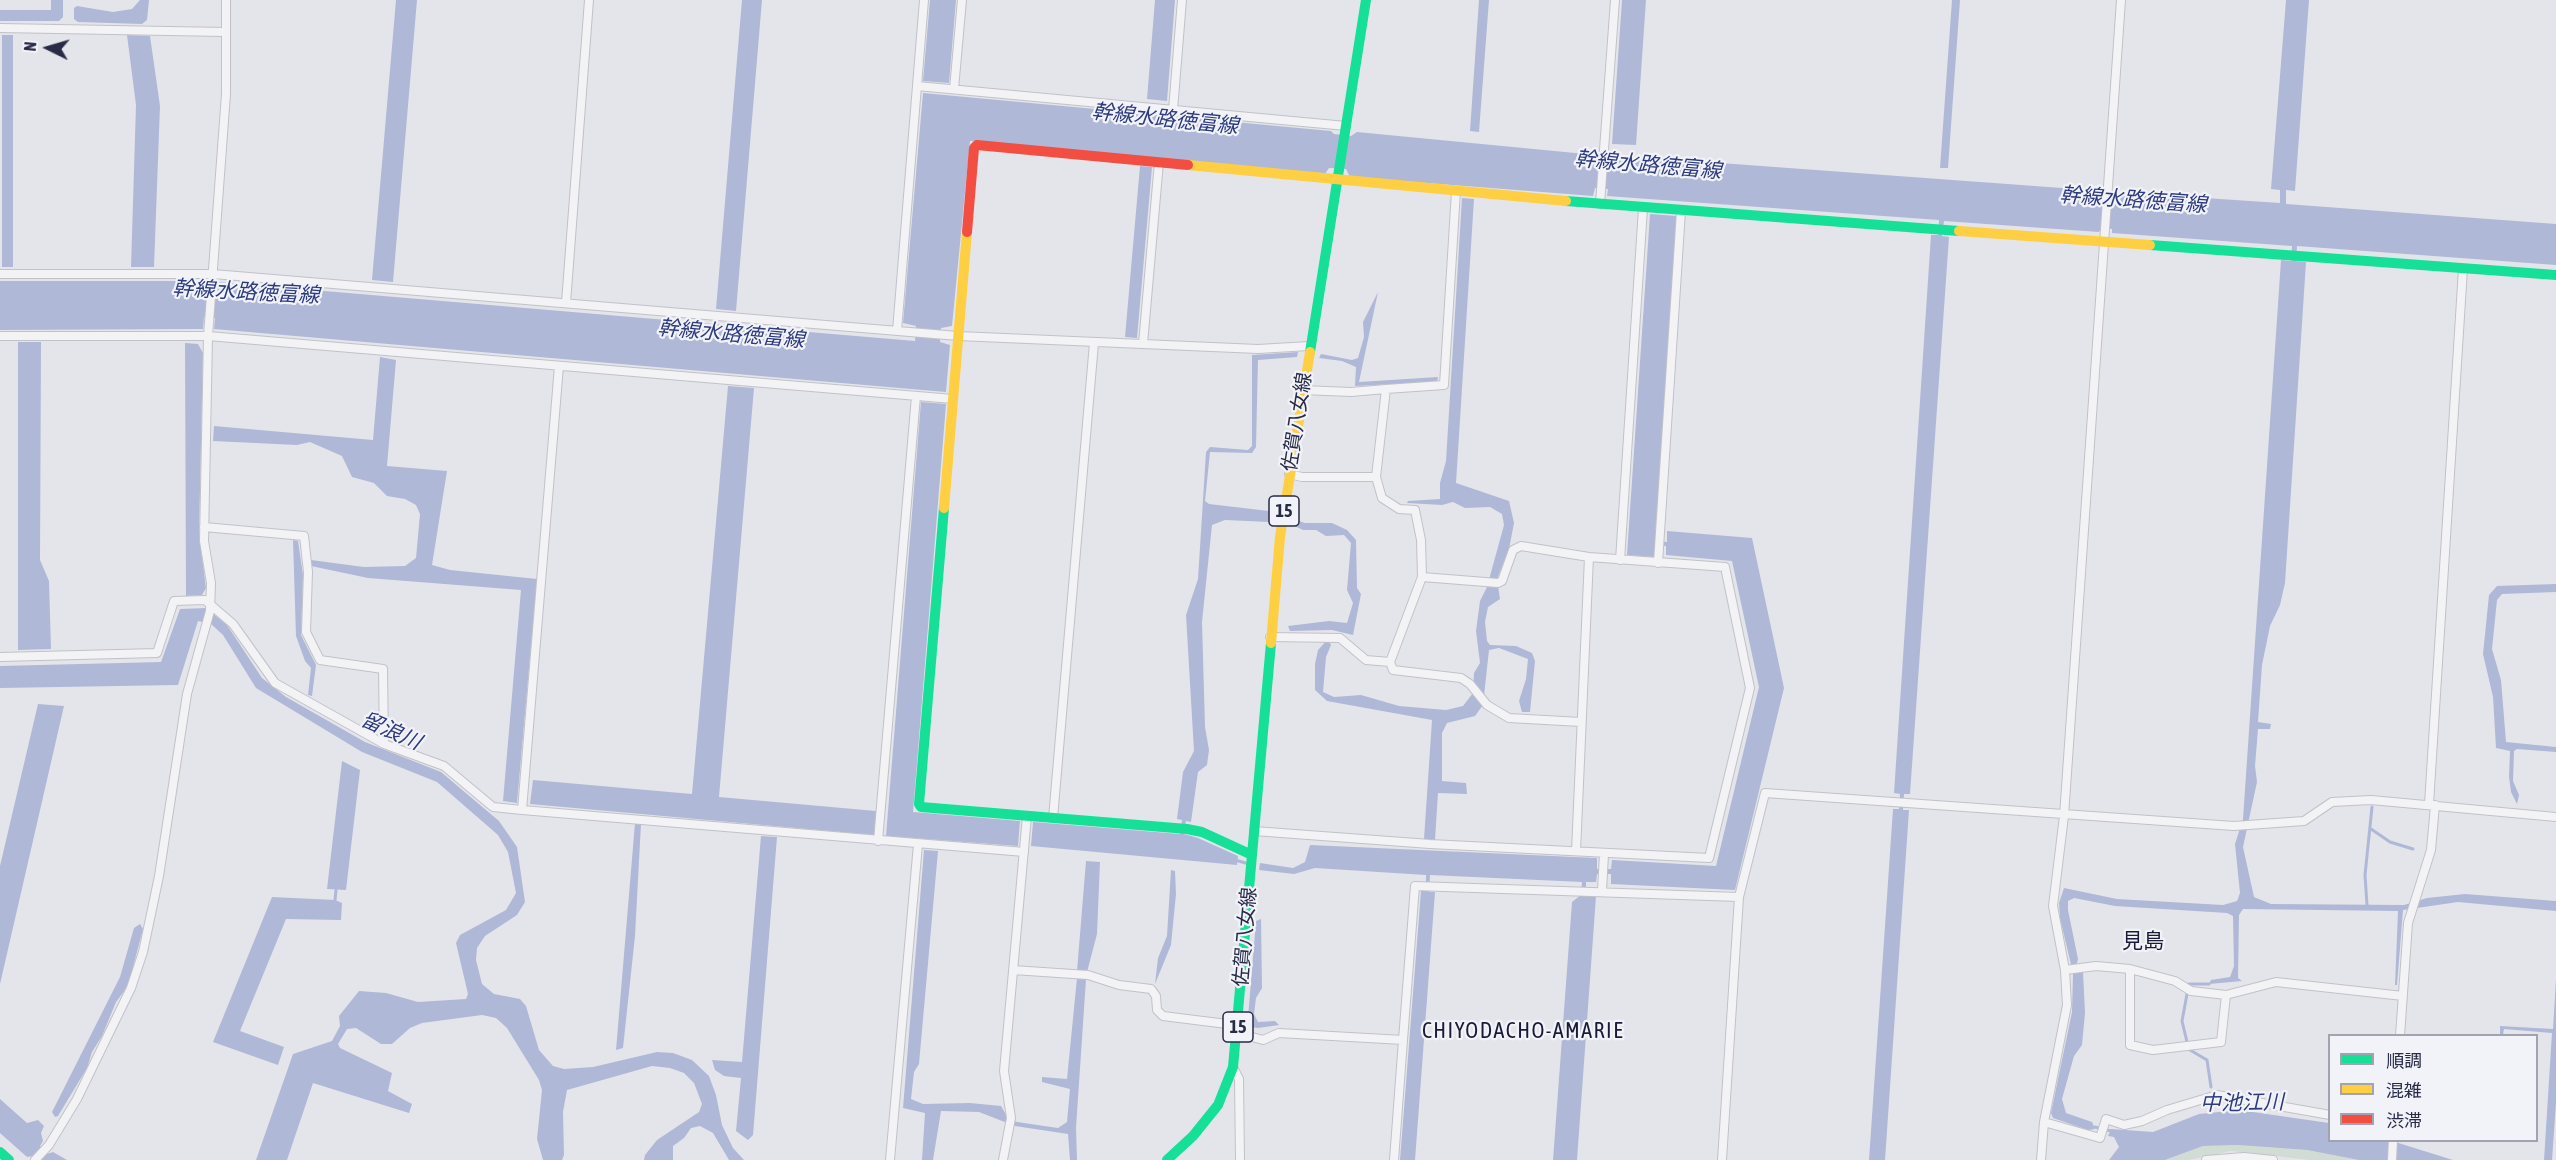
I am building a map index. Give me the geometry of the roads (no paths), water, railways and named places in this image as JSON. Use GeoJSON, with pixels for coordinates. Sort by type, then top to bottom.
{"type":"FeatureCollection","features":[{"type":"Feature","properties":{"kind":"main road","name":"15"},"geometry":{"type":"LineString","coordinates":[[1339,175],[1366,0]]}},
{"type":"Feature","properties":{"kind":"main road"},"geometry":{"type":"LineString","coordinates":[[1252,855],[1202,832],[1183,829],[921,807],[919,804],[974,147],[977,145],[1159,162],[1339,175],[1456,190],[1600,200],[1643,208],[2105,236],[2294,255],[2556,275]]}},
{"type":"Feature","properties":{"kind":"main road","name":"佐賀八女線"},"geometry":{"type":"LineString","coordinates":[[1167,1160],[1193,1136],[1218,1105],[1233,1067],[1238,1030],[1269,637],[1289,474],[1339,175]]}},
{"type":"Feature","properties":{"kind":"main road"},"geometry":{"type":"LineString","coordinates":[[0,1152],[9,1160]]}},
{"type":"Feature","properties":{"kind":"street"},"geometry":{"type":"LineString","coordinates":[[35,1160],[49,1144],[82,1089],[131,988],[143,952],[159,876],[187,694],[210,607],[211,583],[204,527],[208,336],[226,94],[226,0]]}},
{"type":"Feature","properties":{"kind":"street"},"geometry":{"type":"LineString","coordinates":[[566,303],[589,0]]}},
{"type":"Feature","properties":{"kind":"street"},"geometry":{"type":"LineString","coordinates":[[897,331],[924,0]]}},
{"type":"Feature","properties":{"kind":"street"},"geometry":{"type":"LineString","coordinates":[[954,89],[962,0]]}},
{"type":"Feature","properties":{"kind":"street"},"geometry":{"type":"LineString","coordinates":[[1173,110],[1182,0]]}},
{"type":"Feature","properties":{"kind":"street"},"geometry":{"type":"LineString","coordinates":[[1600,200],[1615,0]]}},
{"type":"Feature","properties":{"kind":"street"},"geometry":{"type":"LineString","coordinates":[[2041,1160],[2044,1122],[2072,969],[2053,915],[2064,816],[2121,0]]}},
{"type":"Feature","properties":{"kind":"street"},"geometry":{"type":"LineString","coordinates":[[0,28],[225,32]]}},
{"type":"Feature","properties":{"kind":"street"},"geometry":{"type":"LineString","coordinates":[[917,86],[1173,110],[1346,130]]}},
{"type":"Feature","properties":{"kind":"street"},"geometry":{"type":"LineString","coordinates":[[1143,344],[1159,162]]}},
{"type":"Feature","properties":{"kind":"street"},"geometry":{"type":"LineString","coordinates":[[1302,390],[1351,392],[1444,386],[1456,190]]}},
{"type":"Feature","properties":{"kind":"street"},"geometry":{"type":"LineString","coordinates":[[1620,560],[1643,208]]}},
{"type":"Feature","properties":{"kind":"street"},"geometry":{"type":"LineString","coordinates":[[1658,563],[1681,211]]}},
{"type":"Feature","properties":{"kind":"street"},"geometry":{"type":"LineString","coordinates":[[2400,1034],[2408,922],[2431,850],[2463,269]]}},
{"type":"Feature","properties":{"kind":"street"},"geometry":{"type":"LineString","coordinates":[[0,274],[213,274],[958,336],[1258,349],[1309,346]]}},
{"type":"Feature","properties":{"kind":"street"},"geometry":{"type":"LineString","coordinates":[[0,336],[208,336],[953,399]]}},
{"type":"Feature","properties":{"kind":"street"},"geometry":{"type":"LineString","coordinates":[[1053,818],[1094,343]]}},
{"type":"Feature","properties":{"kind":"street"},"geometry":{"type":"LineString","coordinates":[[522,810],[559,366]]}},
{"type":"Feature","properties":{"kind":"street"},"geometry":{"type":"LineString","coordinates":[[1386,389],[1376,477],[1382,498],[1399,509],[1416,510],[1421,540],[1422,577],[1390,662],[1393,670],[1461,678],[1470,684],[1487,705],[1509,718],[1581,722]]}},
{"type":"Feature","properties":{"kind":"street"},"geometry":{"type":"LineString","coordinates":[[878,841],[916,396]]}},
{"type":"Feature","properties":{"kind":"street"},"geometry":{"type":"LineString","coordinates":[[1289,474],[1302,477],[1376,477]]}},
{"type":"Feature","properties":{"kind":"street"},"geometry":{"type":"LineString","coordinates":[[204,527],[304,536],[308,572],[306,632],[320,660],[383,669],[384,744]]}},
{"type":"Feature","properties":{"kind":"street"},"geometry":{"type":"LineString","coordinates":[[1254,831],[1430,844],[1709,858],[1750,688],[1725,567],[1589,557],[1521,546],[1513,550],[1502,581],[1498,583],[1422,577]]}},
{"type":"Feature","properties":{"kind":"street"},"geometry":{"type":"LineString","coordinates":[[1576,851],[1589,557]]}},
{"type":"Feature","properties":{"kind":"street"},"geometry":{"type":"LineString","coordinates":[[0,657],[156,653],[174,602],[205,600],[210,607],[233,624],[275,683],[384,744],[444,766],[493,807],[1024,852]]}},
{"type":"Feature","properties":{"kind":"street"},"geometry":{"type":"LineString","coordinates":[[1269,637],[1328,636],[1340,638],[1366,660],[1390,662]]}},
{"type":"Feature","properties":{"kind":"street"},"geometry":{"type":"LineString","coordinates":[[1722,1160],[1739,897],[1765,793],[2064,816],[2244,826],[2304,821],[2332,802],[2371,800],[2556,817]]}},
{"type":"Feature","properties":{"kind":"street"},"geometry":{"type":"LineString","coordinates":[[1003,1160],[1011,1127],[1004,1071],[1027,816]]}},
{"type":"Feature","properties":{"kind":"street"},"geometry":{"type":"LineString","coordinates":[[890,1160],[918,844]]}},
{"type":"Feature","properties":{"kind":"street"},"geometry":{"type":"LineString","coordinates":[[1602,891],[1604,854]]}},
{"type":"Feature","properties":{"kind":"street"},"geometry":{"type":"LineString","coordinates":[[1394,1160],[1415,886],[1588,890],[1739,897]]}},
{"type":"Feature","properties":{"kind":"street"},"geometry":{"type":"LineString","coordinates":[[2072,969],[2096,966],[2130,969],[2166,978],[2191,991],[2226,995],[2276,982],[2403,996]]}},
{"type":"Feature","properties":{"kind":"street"},"geometry":{"type":"LineString","coordinates":[[2130,969],[2130,1045],[2153,1050],[2221,1042],[2226,995]]}},
{"type":"Feature","properties":{"kind":"street"},"geometry":{"type":"LineString","coordinates":[[1013,970],[1088,975],[1119,986],[1151,989],[1155,996],[1157,1010],[1163,1016],[1227,1024],[1263,1040],[1280,1033],[1403,1040]]}},
{"type":"Feature","properties":{"kind":"street"},"geometry":{"type":"LineString","coordinates":[[1233,1067],[1239,1079],[1240,1160]]}},
{"type":"Feature","properties":{"kind":"street"},"geometry":{"type":"LineString","coordinates":[[2044,1122],[2100,1138],[2106,1119],[2124,1125],[2217,1095],[2328,1115]]}},
{"type":"Feature","properties":{"kind":"street"},"geometry":{"type":"LineString","coordinates":[[2391,1160],[2393,1142]]}},
{"type":"Feature","properties":{"kind":"street"},"geometry":{"type":"LineString","coordinates":[[2205,1160],[2273,1160]]}},
{"type":"Feature","properties":{"kind":"water"},"geometry":{"type":"Polygon","coordinates":[[[51,0],[63,0],[63,17],[59,21],[0,21],[0,10],[51,10],[51,0]]]}},
{"type":"Feature","properties":{"kind":"water"},"geometry":{"type":"Polygon","coordinates":[[[140,0],[149,0],[147,20],[142,24],[78,22],[74,19],[74,8],[77,6],[113,12],[132,9],[140,0]]]}},
{"type":"Feature","properties":{"kind":"water"},"geometry":{"type":"Polygon","coordinates":[[[396,0],[417,0],[393,282],[372,280],[396,0]]]}},
{"type":"Feature","properties":{"kind":"water"},"geometry":{"type":"Polygon","coordinates":[[[742,0],[762,0],[736,311],[716,309],[742,0]]]}},
{"type":"Feature","properties":{"kind":"water"},"geometry":{"type":"Polygon","coordinates":[[[930,0],[956,0],[949,83],[923,81],[930,0]]]}},
{"type":"Feature","properties":{"kind":"water"},"geometry":{"type":"Polygon","coordinates":[[[1155,0],[1175,0],[1167,101],[1147,99],[1155,0]]]}},
{"type":"Feature","properties":{"kind":"water"},"geometry":{"type":"Polygon","coordinates":[[[1479,0],[1489,0],[1479,132],[1470,131],[1479,0]]]}},
{"type":"Feature","properties":{"kind":"water"},"geometry":{"type":"Polygon","coordinates":[[[1622,0],[1646,0],[1636,145],[1612,144],[1622,0]]]}},
{"type":"Feature","properties":{"kind":"water"},"geometry":{"type":"Polygon","coordinates":[[[1952,0],[1960,0],[1948,168],[1940,168],[1952,0]]]}},
{"type":"Feature","properties":{"kind":"water","name":"幹線水路徳富線"},"geometry":{"type":"Polygon","coordinates":[[[2286,0],[2309,0],[2295,191],[2286,190],[2286,204],[2556,224],[2556,265],[2297,246],[2296,261],[2306,262],[2285,583],[2280,605],[2270,626],[2262,665],[2258,722],[2271,724],[2270,729],[2258,729],[2255,766],[2257,782],[2243,847],[2254,897],[2271,904],[2404,905],[2427,898],[2465,894],[2556,901],[2556,911],[2458,902],[2403,910],[2397,985],[2395,985],[2398,911],[2243,909],[2239,915],[2238,978],[2242,981],[2209,984],[2211,980],[2230,977],[2234,966],[2233,916],[2227,913],[2115,906],[2074,898],[2068,901],[2068,910],[2078,959],[2076,967],[2083,972],[2085,1013],[2082,1045],[2074,1056],[2062,1099],[2066,1113],[2092,1122],[2095,1129],[2088,1130],[2053,1118],[2051,1113],[2072,1012],[2073,973],[2060,918],[2059,903],[2064,888],[2117,899],[2223,905],[2237,901],[2240,893],[2235,844],[2243,819],[2281,260],[2291,261],[2292,246],[2112,233],[2112,229],[2101,228],[2099,232],[1944,221],[1942,236],[1949,237],[1910,794],[1904,794],[1903,810],[1909,810],[1885,1160],[1869,1160],[1893,809],[1899,809],[1900,794],[1894,793],[1931,235],[1938,235],[1939,220],[1607,196],[1608,189],[1595,188],[1593,196],[1350,177],[1346,169],[1329,168],[1325,174],[970,141],[952,326],[941,328],[940,342],[950,345],[946,392],[214,329],[215,318],[204,317],[203,329],[0,330],[0,281],[206,281],[206,295],[217,295],[218,282],[915,341],[916,326],[903,323],[923,93],[1331,131],[1334,134],[1351,136],[1357,132],[1596,155],[1596,162],[1610,163],[1611,155],[2103,191],[2103,197],[2114,197],[2115,192],[2280,203],[2280,190],[2271,189],[2286,0]]]}},
{"type":"Feature","properties":{"kind":"water"},"geometry":{"type":"Polygon","coordinates":[[[2,35],[13,35],[13,267],[2,267],[2,35]]]}},
{"type":"Feature","properties":{"kind":"water"},"geometry":{"type":"Polygon","coordinates":[[[127,35],[150,36],[160,106],[154,267],[131,267],[136,105],[127,35]]]}},
{"type":"Feature","properties":{"kind":"water"},"geometry":{"type":"Polygon","coordinates":[[[1140,166],[1152,167],[1137,338],[1125,337],[1140,166]]]}},
{"type":"Feature","properties":{"kind":"water"},"geometry":{"type":"Polygon","coordinates":[[[1462,198],[1474,199],[1456,483],[1509,501],[1514,523],[1509,549],[1497,579],[1500,599],[1488,607],[1485,622],[1487,641],[1490,645],[1516,646],[1532,653],[1535,661],[1530,712],[1522,712],[1519,701],[1526,679],[1528,659],[1499,648],[1489,650],[1483,705],[1475,716],[1447,723],[1442,733],[1442,781],[1466,783],[1467,794],[1438,793],[1435,840],[1424,839],[1432,720],[1327,701],[1315,690],[1315,664],[1318,650],[1328,639],[1331,645],[1326,657],[1323,692],[1334,697],[1361,695],[1399,706],[1446,710],[1463,706],[1473,693],[1474,673],[1480,663],[1476,631],[1480,601],[1487,587],[1504,525],[1502,514],[1490,507],[1465,508],[1453,502],[1442,505],[1407,503],[1408,501],[1440,499],[1440,483],[1446,461],[1462,198]]]}},
{"type":"Feature","properties":{"kind":"water"},"geometry":{"type":"Polygon","coordinates":[[[1650,214],[1677,216],[1655,541],[1667,542],[1667,531],[1752,538],[1784,688],[1735,890],[1611,884],[1611,874],[1597,874],[1596,882],[1586,882],[1586,895],[1596,896],[1577,1160],[1553,1160],[1572,902],[1581,895],[1582,882],[1430,875],[1429,892],[1435,892],[1415,1160],[1400,1160],[1421,891],[1426,891],[1426,875],[1315,868],[1294,874],[1259,870],[1260,863],[1293,868],[1305,862],[1310,845],[1597,858],[1597,869],[1611,869],[1612,860],[1716,866],[1759,687],[1732,561],[1666,555],[1666,546],[1655,545],[1654,557],[1627,555],[1650,214]]]}},
{"type":"Feature","properties":{"kind":"water"},"geometry":{"type":"Polygon","coordinates":[[[1378,292],[1359,382],[1438,377],[1437,382],[1355,386],[1356,367],[1342,361],[1319,358],[1321,354],[1352,360],[1358,358],[1364,337],[1363,322],[1378,292]]]}},
{"type":"Feature","properties":{"kind":"water"},"geometry":{"type":"Polygon","coordinates":[[[18,342],[41,342],[40,560],[49,581],[51,649],[18,650],[18,342]]]}},
{"type":"Feature","properties":{"kind":"water"},"geometry":{"type":"Polygon","coordinates":[[[185,343],[198,344],[203,353],[199,534],[206,588],[202,595],[186,596],[185,343]]]}},
{"type":"Feature","properties":{"kind":"water"},"geometry":{"type":"Polygon","coordinates":[[[1298,352],[1297,357],[1258,360],[1256,447],[1252,453],[1210,452],[1205,501],[1209,504],[1269,511],[1269,522],[1225,520],[1212,525],[1202,622],[1205,727],[1209,750],[1207,765],[1198,772],[1191,822],[1186,821],[1184,834],[1238,856],[1237,865],[1031,846],[1033,822],[1180,834],[1182,820],[1177,819],[1183,772],[1194,751],[1186,615],[1198,579],[1206,452],[1210,447],[1248,450],[1252,446],[1252,355],[1298,352]]]}},
{"type":"Feature","properties":{"kind":"water"},"geometry":{"type":"Polygon","coordinates":[[[380,357],[396,360],[387,466],[447,471],[432,565],[450,570],[537,579],[517,803],[503,801],[521,590],[368,578],[311,566],[311,560],[364,567],[405,566],[416,558],[420,514],[416,505],[405,499],[387,496],[374,483],[352,477],[342,456],[310,442],[297,445],[213,441],[214,426],[373,440],[380,357]]]}},
{"type":"Feature","properties":{"kind":"water"},"geometry":{"type":"Polygon","coordinates":[[[728,386],[754,388],[719,797],[876,811],[874,835],[530,804],[533,780],[692,794],[728,386]]]}},
{"type":"Feature","properties":{"kind":"water"},"geometry":{"type":"Polygon","coordinates":[[[921,402],[946,404],[913,812],[1020,821],[1018,846],[886,836],[921,402]]]}},
{"type":"Feature","properties":{"kind":"water"},"geometry":{"type":"Polygon","coordinates":[[[1290,518],[1305,523],[1332,523],[1347,530],[1356,540],[1357,588],[1361,594],[1353,635],[1332,630],[1290,631],[1288,626],[1329,621],[1347,623],[1353,603],[1347,590],[1351,543],[1344,535],[1326,536],[1316,530],[1303,530],[1290,524],[1290,518]]]}},
{"type":"Feature","properties":{"kind":"water"},"geometry":{"type":"Polygon","coordinates":[[[293,540],[298,541],[303,575],[301,635],[316,665],[312,696],[308,695],[311,668],[305,661],[296,636],[293,540]]]}},
{"type":"Feature","properties":{"kind":"water"},"geometry":{"type":"Polygon","coordinates":[[[2556,584],[2556,592],[2502,594],[2497,600],[2492,649],[2501,680],[2506,742],[2556,747],[2556,752],[2517,749],[2514,751],[2513,781],[2519,795],[2517,804],[2511,792],[2509,777],[2510,751],[2496,748],[2493,697],[2483,654],[2489,595],[2497,586],[2556,584]]]}},
{"type":"Feature","properties":{"kind":"water"},"geometry":{"type":"Polygon","coordinates":[[[206,608],[227,625],[262,678],[286,697],[365,742],[441,772],[499,821],[517,847],[525,902],[517,915],[485,936],[477,948],[476,960],[482,984],[494,994],[520,999],[526,1006],[539,1050],[553,1066],[564,1069],[593,1067],[657,1052],[673,1053],[692,1060],[709,1076],[716,1095],[722,1125],[733,1148],[744,1160],[729,1160],[713,1133],[700,1126],[691,1128],[684,1138],[673,1146],[673,1160],[644,1160],[645,1155],[657,1140],[699,1112],[702,1104],[694,1083],[684,1073],[670,1068],[652,1066],[567,1090],[563,1112],[564,1155],[562,1160],[543,1160],[537,1139],[542,1090],[539,1080],[507,1028],[496,1018],[482,1015],[422,1023],[410,1028],[392,1044],[381,1044],[356,1028],[347,1029],[338,1044],[340,1048],[392,1073],[388,1091],[412,1104],[409,1113],[313,1083],[287,1160],[256,1160],[293,1054],[332,1041],[340,1026],[339,1016],[359,991],[386,993],[418,1002],[466,999],[468,994],[456,943],[460,935],[506,910],[516,893],[508,852],[498,835],[437,782],[362,752],[256,688],[223,635],[211,624],[198,621],[178,685],[0,688],[0,666],[161,662],[180,609],[206,608]]]}},
{"type":"Feature","properties":{"kind":"water"},"geometry":{"type":"Polygon","coordinates":[[[38,704],[64,706],[0,984],[0,866],[38,704]]]}},
{"type":"Feature","properties":{"kind":"water"},"geometry":{"type":"Polygon","coordinates":[[[342,761],[360,770],[346,890],[327,889],[342,761]]]}},
{"type":"Feature","properties":{"kind":"water"},"geometry":{"type":"Polygon","coordinates":[[[635,823],[641,824],[635,936],[623,1048],[616,1050],[635,823]]]}},
{"type":"Feature","properties":{"kind":"water"},"geometry":{"type":"Polygon","coordinates":[[[761,836],[777,837],[753,1135],[748,1140],[736,1131],[741,1078],[724,1076],[715,1070],[712,1060],[742,1062],[761,836]]]}},
{"type":"Feature","properties":{"kind":"water"},"geometry":{"type":"Polygon","coordinates":[[[924,850],[938,851],[919,1064],[914,1072],[911,1099],[923,1104],[970,1103],[1001,1106],[1008,1118],[1017,1122],[1058,1128],[1067,1122],[1070,1089],[1042,1082],[1042,1077],[1067,1079],[1077,978],[1086,979],[1076,1128],[1077,1160],[1070,1160],[1068,1134],[1015,1126],[979,1112],[941,1111],[933,1160],[922,1160],[925,1113],[903,1108],[924,850]]]}},
{"type":"Feature","properties":{"kind":"water"},"geometry":{"type":"Polygon","coordinates":[[[1086,861],[1100,862],[1097,934],[1087,972],[1077,971],[1086,861]]]}},
{"type":"Feature","properties":{"kind":"water"},"geometry":{"type":"Polygon","coordinates":[[[1171,870],[1175,871],[1176,894],[1171,945],[1155,984],[1158,958],[1167,936],[1171,870]]]}},
{"type":"Feature","properties":{"kind":"water"},"geometry":{"type":"Polygon","coordinates":[[[272,897],[335,900],[342,903],[341,920],[286,919],[240,1031],[284,1047],[278,1065],[213,1042],[272,897]]]}},
{"type":"Feature","properties":{"kind":"water"},"geometry":{"type":"Polygon","coordinates":[[[1261,919],[1262,988],[1256,998],[1254,1014],[1258,1022],[1275,1021],[1279,1025],[1258,1028],[1250,1027],[1248,1018],[1256,921],[1261,919]]]}},
{"type":"Feature","properties":{"kind":"water"},"geometry":{"type":"Polygon","coordinates":[[[140,924],[143,929],[128,986],[116,1002],[102,1036],[92,1052],[87,1068],[58,1116],[55,1117],[52,1112],[120,977],[134,928],[140,924]]]}},
{"type":"Feature","properties":{"kind":"water"},"geometry":{"type":"Polygon","coordinates":[[[2556,978],[2556,1103],[2552,1160],[2544,1160],[2552,1033],[2504,1029],[2503,1034],[2500,1034],[2500,1026],[2553,1029],[2556,978]]]}},
{"type":"Feature","properties":{"kind":"water"},"geometry":{"type":"Polygon","coordinates":[[[0,1099],[27,1123],[38,1120],[44,1126],[41,1133],[43,1141],[40,1146],[47,1154],[53,1152],[67,1160],[37,1160],[33,1156],[27,1157],[0,1133],[0,1099]]]}},
{"type":"Feature","properties":{"kind":"water"},"geometry":{"type":"Polygon","coordinates":[[[2239,1110],[2328,1123],[2328,1142],[2395,1142],[2453,1160],[2359,1160],[2307,1150],[2238,1145],[2203,1146],[2165,1160],[2109,1160],[2119,1147],[2114,1137],[2108,1136],[2111,1129],[2153,1132],[2199,1114],[2239,1110]]]}},
{"type":"Feature","properties":{"kind":"waterway"},"geometry":{"type":"LineString","coordinates":[[2367,905],[2365,875],[2372,807]]}},
{"type":"Feature","properties":{"kind":"waterway"},"geometry":{"type":"LineString","coordinates":[[2371,829],[2390,842],[2413,849]]}},
{"type":"Feature","properties":{"kind":"waterway"},"geometry":{"type":"LineString","coordinates":[[1235,860],[1249,864]]}},
{"type":"Feature","properties":{"kind":"waterway"},"geometry":{"type":"LineString","coordinates":[[335,900],[336,890]]}},
{"type":"Feature","properties":{"kind":"waterway"},"geometry":{"type":"LineString","coordinates":[[2189,984],[2209,984]]}},
{"type":"Feature","properties":{"kind":"waterway"},"geometry":{"type":"LineString","coordinates":[[2187,994],[2182,1021],[2187,1042]]}},
{"type":"Feature","properties":{"kind":"waterway","name":"中池江川"},"geometry":{"type":"LineString","coordinates":[[2190,1050],[2207,1060],[2211,1087]]}},
{"type":"Feature","properties":{"kind":"waterway"},"geometry":{"type":"LineString","coordinates":[[2095,1127],[2111,1131]]}},
{"type":"Feature","properties":{"kind":"district","name":"見島"},"geometry":{"type":"Point","coordinates":[2143,941]}},
{"type":"Feature","properties":{"kind":"district","name":"CHIYODACHO-AMARIE"},"geometry":{"type":"Point","coordinates":[1523,1031]}},
{"type":"Feature","properties":{"kind":"water label","name":"留浪川"},"geometry":{"type":"Point","coordinates":[391,731]}}]}
